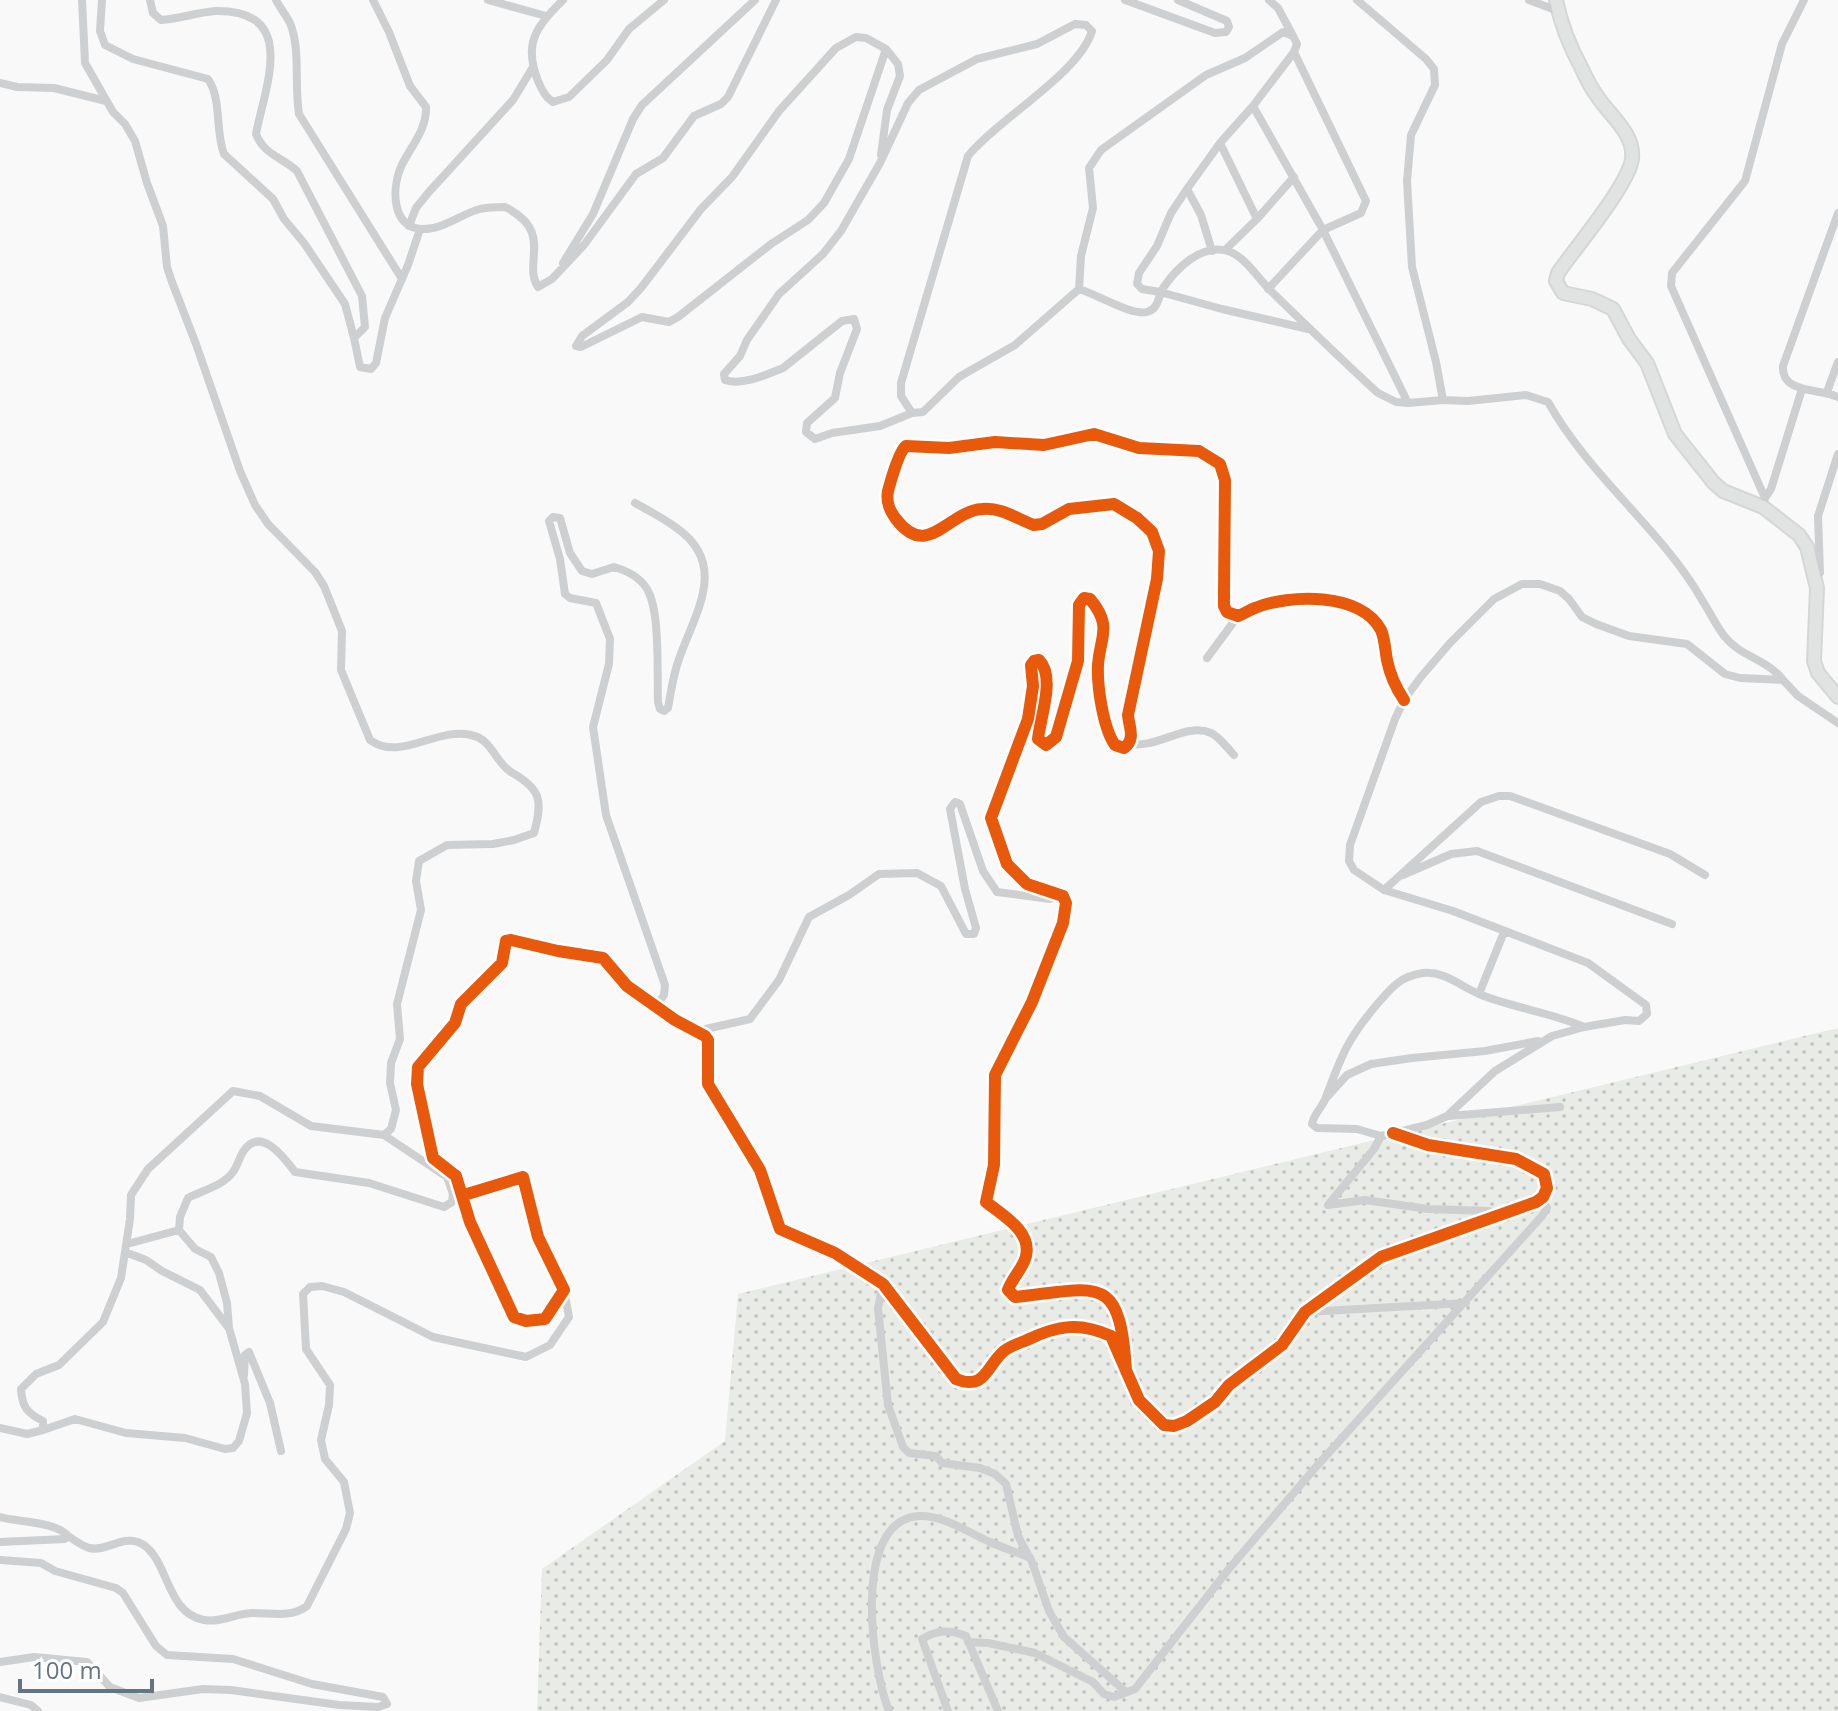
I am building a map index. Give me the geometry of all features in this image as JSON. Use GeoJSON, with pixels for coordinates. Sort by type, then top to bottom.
{"type":"FeatureCollection","features":[{"type":"Feature","properties":{"kind":"main road"},"geometry":{"type":"LineString","coordinates":[[1557,5],[1563,28],[1581,69],[1597,97],[1624,129],[1632,159],[1606,208],[1558,273],[1556,281],[1559,289],[1567,295],[1592,299],[1613,309],[1629,339],[1647,363],[1675,434],[1691,456],[1723,491],[1764,502],[1799,535],[1807,547],[1815,577],[1814,661],[1818,673],[1838,697]]}},
{"type":"Feature","properties":{"kind":"street"},"geometry":{"type":"LineString","coordinates":[[82,0],[85,63],[106,101],[135,141],[163,226],[167,267],[240,471],[255,505],[268,524],[315,572],[324,586],[342,631],[340,656],[343,679],[370,740],[391,749],[436,736],[475,735],[494,750],[506,768],[531,784],[540,801],[534,833],[493,844],[447,845],[419,861],[416,881],[421,910],[397,1004],[400,1039],[391,1063],[390,1083],[396,1110],[391,1129],[384,1135]]}},
{"type":"Feature","properties":{"kind":"street"},"geometry":{"type":"LineString","coordinates":[[102,0],[100,31],[105,45],[133,59],[208,79],[215,95],[220,145],[224,154],[273,199],[345,304],[360,367],[366,370],[376,363],[385,318],[420,229]]}},
{"type":"Feature","properties":{"kind":"street"},"geometry":{"type":"LineString","coordinates":[[150,0],[153,13],[161,20],[174,20],[194,13],[233,12],[258,23],[271,40],[272,65],[256,134],[260,145],[268,153],[288,162],[297,171],[362,296],[365,327],[354,338]]}},
{"type":"Feature","properties":{"kind":"street"},"geometry":{"type":"LineString","coordinates":[[276,0],[289,22],[295,44],[295,92],[299,114],[402,279]]}},
{"type":"Feature","properties":{"kind":"street"},"geometry":{"type":"LineString","coordinates":[[373,0],[410,86],[426,107],[424,127],[396,183],[398,213],[409,226],[420,229],[438,226],[479,209],[505,207],[523,220],[535,240],[535,285],[542,287],[584,245],[636,174],[663,158],[694,116],[721,104],[728,97],[776,0]]}},
{"type":"Feature","properties":{"kind":"street"},"geometry":{"type":"LineString","coordinates":[[488,0],[546,16]]}},
{"type":"Feature","properties":{"kind":"street"},"geometry":{"type":"LineString","coordinates":[[563,0],[546,16],[530,50],[533,67],[546,98],[553,102],[569,97],[607,60],[629,29],[664,0]]}},
{"type":"Feature","properties":{"kind":"street"},"geometry":{"type":"LineString","coordinates":[[552,279],[593,214],[633,119],[642,105],[755,0]]}},
{"type":"Feature","properties":{"kind":"street"},"geometry":{"type":"LineString","coordinates":[[1125,0],[1215,33],[1226,32],[1229,27],[1227,21],[1178,0]]}},
{"type":"Feature","properties":{"kind":"street"},"geometry":{"type":"LineString","coordinates":[[1269,0],[1278,8],[1297,44],[1294,52],[1187,189],[1139,273],[1137,284],[1142,289],[1311,329]]}},
{"type":"Feature","properties":{"kind":"street"},"geometry":{"type":"LineString","coordinates":[[1357,0],[1434,69],[1435,85],[1411,135],[1407,181],[1412,267],[1443,400]]}},
{"type":"Feature","properties":{"kind":"street"},"geometry":{"type":"LineString","coordinates":[[1529,0],[1557,5]]}},
{"type":"Feature","properties":{"kind":"street"},"geometry":{"type":"LineString","coordinates":[[1764,502],[1671,280],[1672,273],[1745,181],[1782,44],[1804,0]]}},
{"type":"Feature","properties":{"kind":"street"},"geometry":{"type":"LineString","coordinates":[[912,413],[901,396],[901,383],[968,156],[1081,52],[1089,42],[1092,31],[1086,25],[1075,24],[1037,44],[987,56],[940,76],[919,90],[908,103],[880,163],[841,231],[823,254],[779,294],[747,340],[740,356],[724,374],[725,380],[739,382],[775,372],[842,321],[854,319],[857,329],[840,373],[835,398],[807,423],[806,432],[815,439],[832,433],[880,426],[912,413],[923,412],[959,377],[1015,345],[1079,289],[1081,256],[1093,208],[1089,168],[1101,150],[1206,75],[1245,58],[1274,35],[1283,32],[1293,36]]}},
{"type":"Feature","properties":{"kind":"street"},"geometry":{"type":"LineString","coordinates":[[880,163],[887,110],[900,76],[898,64],[886,49],[866,38],[856,37],[830,53],[779,111],[732,177],[701,209],[641,288],[628,302],[578,340],[576,346],[581,347],[642,317],[669,322],[771,244],[808,220],[824,203],[849,159],[886,49]]}},
{"type":"Feature","properties":{"kind":"street"},"geometry":{"type":"LineString","coordinates":[[1268,289],[1323,230],[1361,213],[1366,201],[1294,52]]}},
{"type":"Feature","properties":{"kind":"street"},"geometry":{"type":"LineString","coordinates":[[409,226],[416,208],[513,100],[533,67]]}},
{"type":"Feature","properties":{"kind":"street"},"geometry":{"type":"LineString","coordinates":[[0,83],[17,87],[54,88],[106,101]]}},
{"type":"Feature","properties":{"kind":"street"},"geometry":{"type":"LineString","coordinates":[[1253,106],[1323,230],[1408,403]]}},
{"type":"Feature","properties":{"kind":"street"},"geometry":{"type":"LineString","coordinates":[[1220,143],[1257,219]]}},
{"type":"Feature","properties":{"kind":"street"},"geometry":{"type":"LineString","coordinates":[[1225,250],[1294,177]]}},
{"type":"Feature","properties":{"kind":"street"},"geometry":{"type":"LineString","coordinates":[[1187,189],[1201,215],[1212,251]]}},
{"type":"Feature","properties":{"kind":"street"},"geometry":{"type":"LineString","coordinates":[[1838,213],[1782,376],[1785,382],[1802,389],[1827,392],[1838,397]]}},
{"type":"Feature","properties":{"kind":"street"},"geometry":{"type":"LineString","coordinates":[[1079,289],[1146,313],[1159,301],[1160,292],[1183,263],[1212,251],[1225,250],[1240,258],[1268,289],[1378,393],[1396,402],[1468,401],[1526,395],[1548,402],[1566,434],[1589,464],[1626,502],[1690,581],[1725,637],[1742,652],[1774,668],[1798,696],[1838,723]]}},
{"type":"Feature","properties":{"kind":"street"},"geometry":{"type":"LineString","coordinates":[[1827,392],[1838,362]]}},
{"type":"Feature","properties":{"kind":"street"},"geometry":{"type":"LineString","coordinates":[[1764,502],[1771,489],[1802,389]]}},
{"type":"Feature","properties":{"kind":"street"},"geometry":{"type":"LineString","coordinates":[[1130,744],[1132,736],[1128,715],[1157,579],[1159,551],[1152,532],[1114,504],[1069,509],[1042,524],[1034,525],[1020,517],[990,508],[976,509],[964,513],[931,535],[911,534],[890,511],[887,502],[902,448],[913,445],[949,448],[995,442],[1044,445],[1094,434],[1139,448],[1199,451],[1220,464],[1225,480],[1224,606],[1227,612],[1238,616]]}},
{"type":"Feature","properties":{"kind":"street"},"geometry":{"type":"LineString","coordinates":[[1815,577],[1820,573],[1820,503],[1838,454]]}},
{"type":"Feature","properties":{"kind":"street"},"geometry":{"type":"LineString","coordinates":[[635,503],[680,530],[695,548],[706,572],[701,608],[678,661],[668,708],[664,711],[658,702],[655,620],[649,593],[638,579],[614,567],[592,574],[582,571],[570,553],[560,518],[553,517],[549,521],[560,559],[565,594],[570,598],[596,603],[610,639],[609,664],[593,727],[598,767],[606,815],[665,985],[664,995],[656,1006]]}},
{"type":"Feature","properties":{"kind":"street"},"geometry":{"type":"LineString","coordinates":[[1543,1041],[1495,1071],[1447,1116],[1427,1125],[1381,1136],[1357,1129],[1317,1128],[1312,1124],[1326,1099],[1347,1075],[1371,1064],[1543,1041],[1584,1027],[1625,1020],[1639,1021],[1647,1014],[1646,1005],[1588,963],[1453,911],[1384,890],[1354,870],[1349,861],[1350,845],[1359,813],[1404,700],[1450,643],[1494,599],[1522,584],[1540,584],[1560,591],[1582,617],[1629,636],[1687,644],[1725,674],[1740,678],[1783,680]]}},
{"type":"Feature","properties":{"kind":"street"},"geometry":{"type":"LineString","coordinates":[[1126,1371],[1124,1332],[1116,1307],[1098,1291],[1010,1295],[1008,1290],[1012,1279],[1026,1256],[1026,1244],[1021,1231],[986,1202],[994,1165],[995,1075],[1032,1002],[1063,923],[1066,903],[1063,896],[1027,884],[1007,864],[991,818],[1028,719],[1033,686],[1031,665],[1034,661],[1039,660],[1045,670],[1046,693],[1038,739],[1046,745],[1056,737],[1078,661],[1079,605],[1084,598],[1090,599],[1096,606],[1103,624],[1105,639],[1098,662],[1098,679],[1108,735],[1115,745],[1124,748],[1130,744],[1147,745],[1174,735],[1202,731],[1216,737],[1234,755]]}},
{"type":"Feature","properties":{"kind":"street"},"geometry":{"type":"LineString","coordinates":[[1207,658],[1238,616],[1252,608],[1281,602],[1331,599],[1358,608],[1375,621],[1383,634],[1391,675],[1404,700]]}},
{"type":"Feature","properties":{"kind":"street"},"geometry":{"type":"LineString","coordinates":[[1384,890],[1481,802],[1499,796],[1518,798],[1670,854],[1705,875]]}},
{"type":"Feature","properties":{"kind":"street"},"geometry":{"type":"LineString","coordinates":[[696,1031],[750,1019],[779,980],[809,917],[879,874],[917,873],[941,886],[966,934],[974,934],[976,928],[965,889],[950,809],[955,802],[960,804],[983,871],[997,892],[1050,899],[1063,896]]}},
{"type":"Feature","properties":{"kind":"street"},"geometry":{"type":"LineString","coordinates":[[1398,877],[1451,854],[1477,851],[1672,924]]}},
{"type":"Feature","properties":{"kind":"street"},"geometry":{"type":"LineString","coordinates":[[1479,994],[1504,932]]}},
{"type":"Feature","properties":{"kind":"street"},"geometry":{"type":"LineString","coordinates":[[245,1384],[229,1328],[227,1303],[219,1273],[211,1257],[195,1249],[179,1230],[180,1217],[188,1198],[216,1185],[232,1173],[247,1145],[257,1141],[277,1148],[295,1172],[369,1183],[444,1207],[452,1202],[453,1194],[447,1177],[431,1161],[417,1084],[418,1067],[455,1023],[461,1004],[502,963],[506,941],[603,958],[627,986],[708,1040],[708,1084],[760,1170],[780,1229],[835,1253],[883,1284],[948,1371],[956,1379],[967,1383],[976,1382],[1005,1350],[1052,1328],[1091,1327],[1111,1336],[1139,1400],[1164,1425],[1174,1426],[1215,1402],[1229,1385],[1282,1345],[1305,1312],[1381,1257],[1543,1197],[1547,1188],[1544,1174],[1516,1159],[1428,1145],[1393,1133]]}},
{"type":"Feature","properties":{"kind":"street"},"geometry":{"type":"LineString","coordinates":[[1326,1099],[1348,1040],[1395,984],[1405,977],[1439,973],[1479,994],[1584,1027]]}},
{"type":"Feature","properties":{"kind":"street"},"geometry":{"type":"LineString","coordinates":[[43,1430],[43,1421],[29,1415],[22,1404],[21,1389],[36,1374],[59,1365],[103,1322],[121,1278],[131,1195],[148,1169],[233,1091],[260,1096],[311,1126],[384,1135],[456,1176],[470,1222],[514,1317],[526,1321],[545,1319],[564,1290]]}},
{"type":"Feature","properties":{"kind":"street"},"geometry":{"type":"LineString","coordinates":[[1447,1116],[1560,1107]]}},
{"type":"Feature","properties":{"kind":"street"},"geometry":{"type":"LineString","coordinates":[[1381,1136],[1328,1205],[1365,1200],[1428,1209],[1489,1211],[1499,1215]]}},
{"type":"Feature","properties":{"kind":"street"},"geometry":{"type":"LineString","coordinates":[[0,1517],[56,1528],[86,1548],[99,1549],[126,1541],[139,1542],[154,1558],[176,1600],[192,1617],[221,1621],[241,1614],[297,1612],[307,1606],[346,1529],[350,1513],[344,1482],[325,1459],[321,1440],[330,1385],[306,1349],[303,1294],[310,1287],[322,1286],[344,1292],[433,1337],[526,1357],[550,1345],[569,1317],[564,1290],[538,1237],[523,1177],[464,1195]]}},
{"type":"Feature","properties":{"kind":"street"},"geometry":{"type":"LineString","coordinates":[[968,1642],[1035,1653],[1093,1682],[1104,1694],[1114,1697],[1140,1683],[1228,1570],[1315,1468],[1542,1216],[1547,1208],[1543,1197]]}},
{"type":"Feature","properties":{"kind":"street"},"geometry":{"type":"LineString","coordinates":[[126,1248],[179,1230]]}},
{"type":"Feature","properties":{"kind":"street"},"geometry":{"type":"LineString","coordinates":[[126,1248],[200,1290],[229,1328]]}},
{"type":"Feature","properties":{"kind":"street"},"geometry":{"type":"LineString","coordinates":[[883,1284],[878,1308],[888,1405],[903,1447],[909,1453],[936,1456],[942,1463],[980,1468],[995,1474],[1006,1484],[1018,1536],[1030,1558],[1049,1611],[1064,1637],[1126,1692]]}},
{"type":"Feature","properties":{"kind":"street"},"geometry":{"type":"LineString","coordinates":[[1305,1312],[1466,1303]]}},
{"type":"Feature","properties":{"kind":"street"},"geometry":{"type":"LineString","coordinates":[[0,1428],[27,1434],[75,1419],[126,1433],[185,1438],[225,1449],[233,1448],[239,1441],[247,1413],[245,1355],[249,1352],[270,1403],[281,1451]]}},
{"type":"Feature","properties":{"kind":"street"},"geometry":{"type":"LineString","coordinates":[[889,1711],[876,1657],[872,1588],[882,1542],[893,1528],[907,1518],[924,1516],[1030,1558]]}},
{"type":"Feature","properties":{"kind":"street"},"geometry":{"type":"LineString","coordinates":[[0,1542],[65,1539],[68,1536]]}},
{"type":"Feature","properties":{"kind":"street"},"geometry":{"type":"LineString","coordinates":[[0,1560],[41,1563],[55,1571],[116,1588],[123,1593],[156,1646],[167,1655],[233,1659],[312,1684],[383,1697],[387,1704],[378,1707],[339,1705],[203,1689],[139,1698],[110,1687],[87,1662],[34,1657],[0,1662]]}},
{"type":"Feature","properties":{"kind":"street"},"geometry":{"type":"LineString","coordinates":[[948,1711],[922,1639],[936,1631],[966,1636],[998,1711]]}},
{"type":"Feature","properties":{"kind":"street"},"geometry":{"type":"LineString","coordinates":[[0,1697],[31,1705],[38,1711]]}},
{"type":"Feature","properties":{"kind":"shaded area"},"geometry":{"type":"Polygon","coordinates":[[[1838,1028],[1838,1711],[537,1711],[542,1569],[725,1441],[738,1294],[1838,1028]]]}},
{"type":"Feature","properties":{"kind":"cycle path"},"geometry":{"type":"LineString","coordinates":[[1126,1371],[1118,1316],[1110,1302],[1100,1294],[1085,1290],[1015,1297],[1008,1290],[1025,1260],[1027,1247],[1014,1224],[986,1202],[994,1165],[995,1075],[1032,1002],[1063,923],[1066,903],[1063,896],[1027,884],[1007,864],[991,818],[1028,719],[1033,686],[1031,665],[1034,661],[1039,660],[1044,667],[1047,687],[1038,739],[1046,745],[1056,737],[1078,661],[1079,605],[1084,598],[1090,599],[1097,608],[1103,624],[1098,674],[1107,728],[1115,745],[1124,748],[1130,741],[1128,715],[1157,579],[1159,551],[1152,532],[1114,504],[1069,509],[1042,524],[1034,525],[1003,512],[982,509],[959,517],[928,535],[907,531],[896,519],[888,502],[888,491],[901,454],[906,446],[949,448],[995,442],[1044,445],[1094,434],[1139,448],[1199,451],[1220,464],[1225,480],[1224,606],[1227,612],[1238,616],[1269,603],[1305,599],[1341,603],[1358,609],[1381,630],[1390,671],[1404,700]]}},
{"type":"Feature","properties":{"kind":"cycle path"},"geometry":{"type":"LineString","coordinates":[[464,1195],[523,1177],[538,1237],[564,1290],[545,1319],[526,1321],[514,1317],[470,1222],[456,1176],[433,1158],[417,1084],[418,1067],[455,1023],[461,1004],[502,963],[506,941],[603,958],[627,986],[708,1040],[708,1084],[760,1170],[780,1229],[835,1253],[883,1284],[956,1379],[966,1382],[980,1379],[1004,1351],[1038,1335],[1059,1328],[1089,1329],[1111,1336],[1139,1400],[1164,1425],[1174,1426],[1215,1402],[1229,1385],[1282,1345],[1305,1312],[1381,1257],[1536,1202],[1543,1197],[1547,1188],[1544,1174],[1516,1159],[1428,1145],[1393,1133]]}}]}
